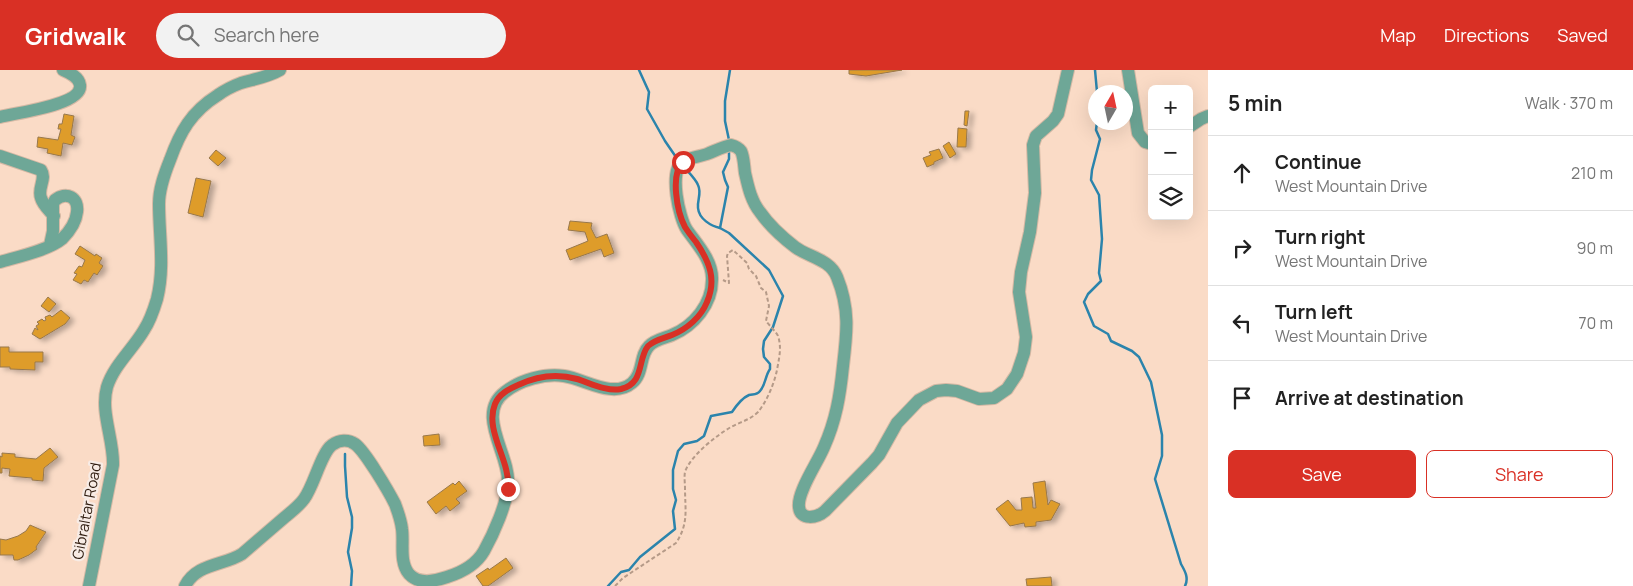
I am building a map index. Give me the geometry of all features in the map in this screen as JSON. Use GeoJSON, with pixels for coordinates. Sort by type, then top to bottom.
{"type":"FeatureCollection","features":[{"type":"Feature","properties":{"kind":"street"},"geometry":{"type":"LineString","coordinates":[[0,118],[38,110],[77,95],[80,90],[79,81],[63,70]]}},
{"type":"Feature","properties":{"kind":"street","name":"Gibraltar Road"},"geometry":{"type":"LineString","coordinates":[[89,586],[114,465],[113,447],[106,410],[107,388],[113,372],[145,330],[157,298],[161,262],[160,194],[177,140],[202,106],[233,86],[269,76],[280,70]]}},
{"type":"Feature","properties":{"kind":"street"},"geometry":{"type":"LineString","coordinates":[[185,586],[191,577],[200,570],[242,554],[297,507],[313,484],[328,448],[343,440],[350,441],[359,448],[395,504],[402,531],[403,560],[409,573],[421,581],[445,578],[465,569],[480,558],[496,525],[508,489],[506,469],[494,426],[493,413],[498,398],[506,391],[522,383],[536,378],[551,376],[572,378],[611,389],[622,389],[632,383],[639,374],[644,354],[650,345],[688,326],[700,313],[709,296],[712,274],[706,259],[681,218],[676,193],[676,174],[679,165],[683,162],[734,146],[741,152],[748,186],[759,211],[774,228],[796,247],[830,266],[837,276],[843,296],[848,329],[836,415],[824,449],[798,503],[803,515],[816,517],[825,511],[872,463],[896,422],[919,400],[936,391],[946,390],[957,391],[979,399],[989,400],[1004,392],[1013,382],[1020,368],[1025,346],[1025,328],[1019,292],[1035,193],[1033,145],[1036,136],[1058,114],[1068,70]]}},
{"type":"Feature","properties":{"kind":"street"},"geometry":{"type":"LineString","coordinates":[[1128,70],[1138,133],[1148,143]]}},
{"type":"Feature","properties":{"kind":"street"},"geometry":{"type":"LineString","coordinates":[[1193,124],[1208,116]]}},
{"type":"Feature","properties":{"kind":"street"},"geometry":{"type":"LineString","coordinates":[[0,156],[42,170],[44,175],[40,197],[54,216]]}},
{"type":"Feature","properties":{"kind":"street"},"geometry":{"type":"LineString","coordinates":[[0,262],[50,245],[63,238],[73,224],[77,212],[75,202],[68,196],[60,196],[53,204],[53,230],[50,245]]}},
{"type":"Feature","properties":{"kind":"path"},"geometry":{"type":"LineString","coordinates":[[615,586],[676,543],[682,535],[687,518],[685,473],[690,463],[722,432],[757,413],[776,375],[781,353],[780,346],[777,335],[766,322],[769,310],[768,298],[756,276],[749,269],[747,263],[733,250],[728,252],[727,256],[729,283],[712,274]]}},
{"type":"Feature","properties":{"kind":"building"},"geometry":{"type":"Polygon","coordinates":[[[849,70],[902,70],[866,76],[849,74],[849,70]]]}},
{"type":"Feature","properties":{"kind":"building"},"geometry":{"type":"Polygon","coordinates":[[[965,111],[969,111],[967,126],[964,125],[965,111]]]}},
{"type":"Feature","properties":{"kind":"building"},"geometry":{"type":"Polygon","coordinates":[[[64,114],[74,116],[71,135],[75,137],[72,145],[63,143],[61,156],[47,153],[48,149],[37,147],[38,137],[58,140],[61,129],[58,129],[59,124],[62,124],[64,114]]]}},
{"type":"Feature","properties":{"kind":"building"},"geometry":{"type":"Polygon","coordinates":[[[958,128],[967,129],[966,147],[957,147],[958,128]]]}},
{"type":"Feature","properties":{"kind":"building"},"geometry":{"type":"Polygon","coordinates":[[[949,142],[956,154],[950,158],[943,146],[949,142]]]}},
{"type":"Feature","properties":{"kind":"building"},"geometry":{"type":"Polygon","coordinates":[[[939,149],[943,158],[927,167],[923,158],[931,155],[929,152],[939,149]]]}},
{"type":"Feature","properties":{"kind":"building"},"geometry":{"type":"Polygon","coordinates":[[[216,150],[226,158],[218,166],[209,158],[216,150]]]}},
{"type":"Feature","properties":{"kind":"building"},"geometry":{"type":"Polygon","coordinates":[[[196,178],[211,181],[203,217],[188,213],[196,178]]]}},
{"type":"Feature","properties":{"kind":"building"},"geometry":{"type":"Polygon","coordinates":[[[570,221],[592,223],[591,228],[596,238],[607,234],[614,253],[604,257],[601,249],[570,260],[566,250],[588,241],[585,232],[568,230],[570,221]]]}},
{"type":"Feature","properties":{"kind":"building"},"geometry":{"type":"Polygon","coordinates":[[[80,246],[95,256],[96,254],[102,258],[99,263],[103,266],[97,275],[94,273],[88,282],[84,280],[81,284],[73,280],[77,274],[74,273],[79,266],[82,267],[85,260],[75,254],[80,246]]]}},
{"type":"Feature","properties":{"kind":"building"},"geometry":{"type":"Polygon","coordinates":[[[48,297],[56,304],[49,312],[41,306],[48,297]]]}},
{"type":"Feature","properties":{"kind":"building"},"geometry":{"type":"Polygon","coordinates":[[[61,310],[70,318],[65,324],[40,339],[32,334],[35,328],[38,330],[36,326],[39,324],[37,322],[42,319],[46,320],[45,317],[50,315],[52,317],[61,310]]]}},
{"type":"Feature","properties":{"kind":"building"},"geometry":{"type":"Polygon","coordinates":[[[0,347],[9,347],[9,352],[43,352],[43,362],[35,362],[35,370],[0,367],[0,347]]]}},
{"type":"Feature","properties":{"kind":"building"},"geometry":{"type":"Polygon","coordinates":[[[439,434],[440,445],[424,446],[423,436],[439,434]]]}},
{"type":"Feature","properties":{"kind":"building"},"geometry":{"type":"Polygon","coordinates":[[[50,448],[58,457],[44,468],[43,481],[9,476],[10,469],[2,468],[2,473],[0,473],[0,456],[2,457],[2,453],[15,454],[15,457],[36,459],[50,448]]]}},
{"type":"Feature","properties":{"kind":"building"},"geometry":{"type":"Polygon","coordinates":[[[459,481],[467,491],[456,499],[460,503],[450,511],[446,506],[436,514],[427,502],[453,483],[455,485],[459,481]]]}},
{"type":"Feature","properties":{"kind":"building"},"geometry":{"type":"Polygon","coordinates":[[[1045,481],[1048,505],[1051,500],[1060,504],[1051,520],[1036,522],[1036,526],[1025,527],[1024,523],[1010,526],[996,509],[1008,500],[1016,510],[1022,510],[1021,498],[1032,497],[1033,508],[1036,508],[1033,483],[1045,481]]]}},
{"type":"Feature","properties":{"kind":"building"},"geometry":{"type":"Polygon","coordinates":[[[30,525],[46,532],[36,547],[37,549],[18,560],[14,560],[13,555],[0,555],[0,539],[6,540],[18,536],[26,531],[30,525]]]}},
{"type":"Feature","properties":{"kind":"building"},"geometry":{"type":"Polygon","coordinates":[[[506,558],[513,568],[488,586],[483,586],[476,576],[488,568],[489,570],[506,558]]]}},
{"type":"Feature","properties":{"kind":"building"},"geometry":{"type":"Polygon","coordinates":[[[1051,577],[1052,586],[1027,586],[1026,579],[1051,577]]]}},
{"type":"Feature","properties":{"kind":"waterway"},"geometry":{"type":"LineString","coordinates":[[639,70],[649,92],[647,109],[678,160]]}},
{"type":"Feature","properties":{"kind":"waterway"},"geometry":{"type":"LineString","coordinates":[[729,140],[725,121],[725,101],[730,70]]}},
{"type":"Feature","properties":{"kind":"waterway"},"geometry":{"type":"LineString","coordinates":[[1095,70],[1096,85]]}},
{"type":"Feature","properties":{"kind":"waterway"},"geometry":{"type":"LineString","coordinates":[[1096,130],[1100,139],[1091,180],[1099,195],[1102,239],[1099,273],[1101,281],[1088,294],[1084,302],[1094,326],[1108,334],[1111,341],[1132,351],[1139,357],[1151,382],[1162,435],[1162,456],[1155,479],[1186,575],[1185,586]]}},
{"type":"Feature","properties":{"kind":"waterway"},"geometry":{"type":"LineString","coordinates":[[608,586],[621,572],[629,570],[640,557],[675,529],[673,511],[676,500],[673,489],[673,470],[678,451],[684,444],[697,441],[704,436],[711,416],[732,412],[744,398],[759,392],[770,369],[770,364],[764,357],[764,341],[773,327],[783,296],[769,270],[729,233],[720,228],[728,187],[723,172],[729,159],[729,151]]}},
{"type":"Feature","properties":{"kind":"waterway"},"geometry":{"type":"LineString","coordinates":[[683,166],[699,188],[698,208],[703,219],[709,224],[720,228]]}},
{"type":"Feature","properties":{"kind":"waterway"},"geometry":{"type":"LineString","coordinates":[[345,454],[347,497],[352,517],[348,552],[352,571],[351,586]]}},
{"type":"Feature","properties":{"kind":"route"},"geometry":{"type":"LineString","coordinates":[[508,489],[508,478],[493,419],[496,403],[502,394],[522,383],[544,376],[562,376],[611,389],[622,389],[636,379],[646,349],[650,345],[688,326],[704,307],[710,292],[712,274],[706,259],[681,218],[676,193],[676,174],[679,165],[683,162]]}}]}
